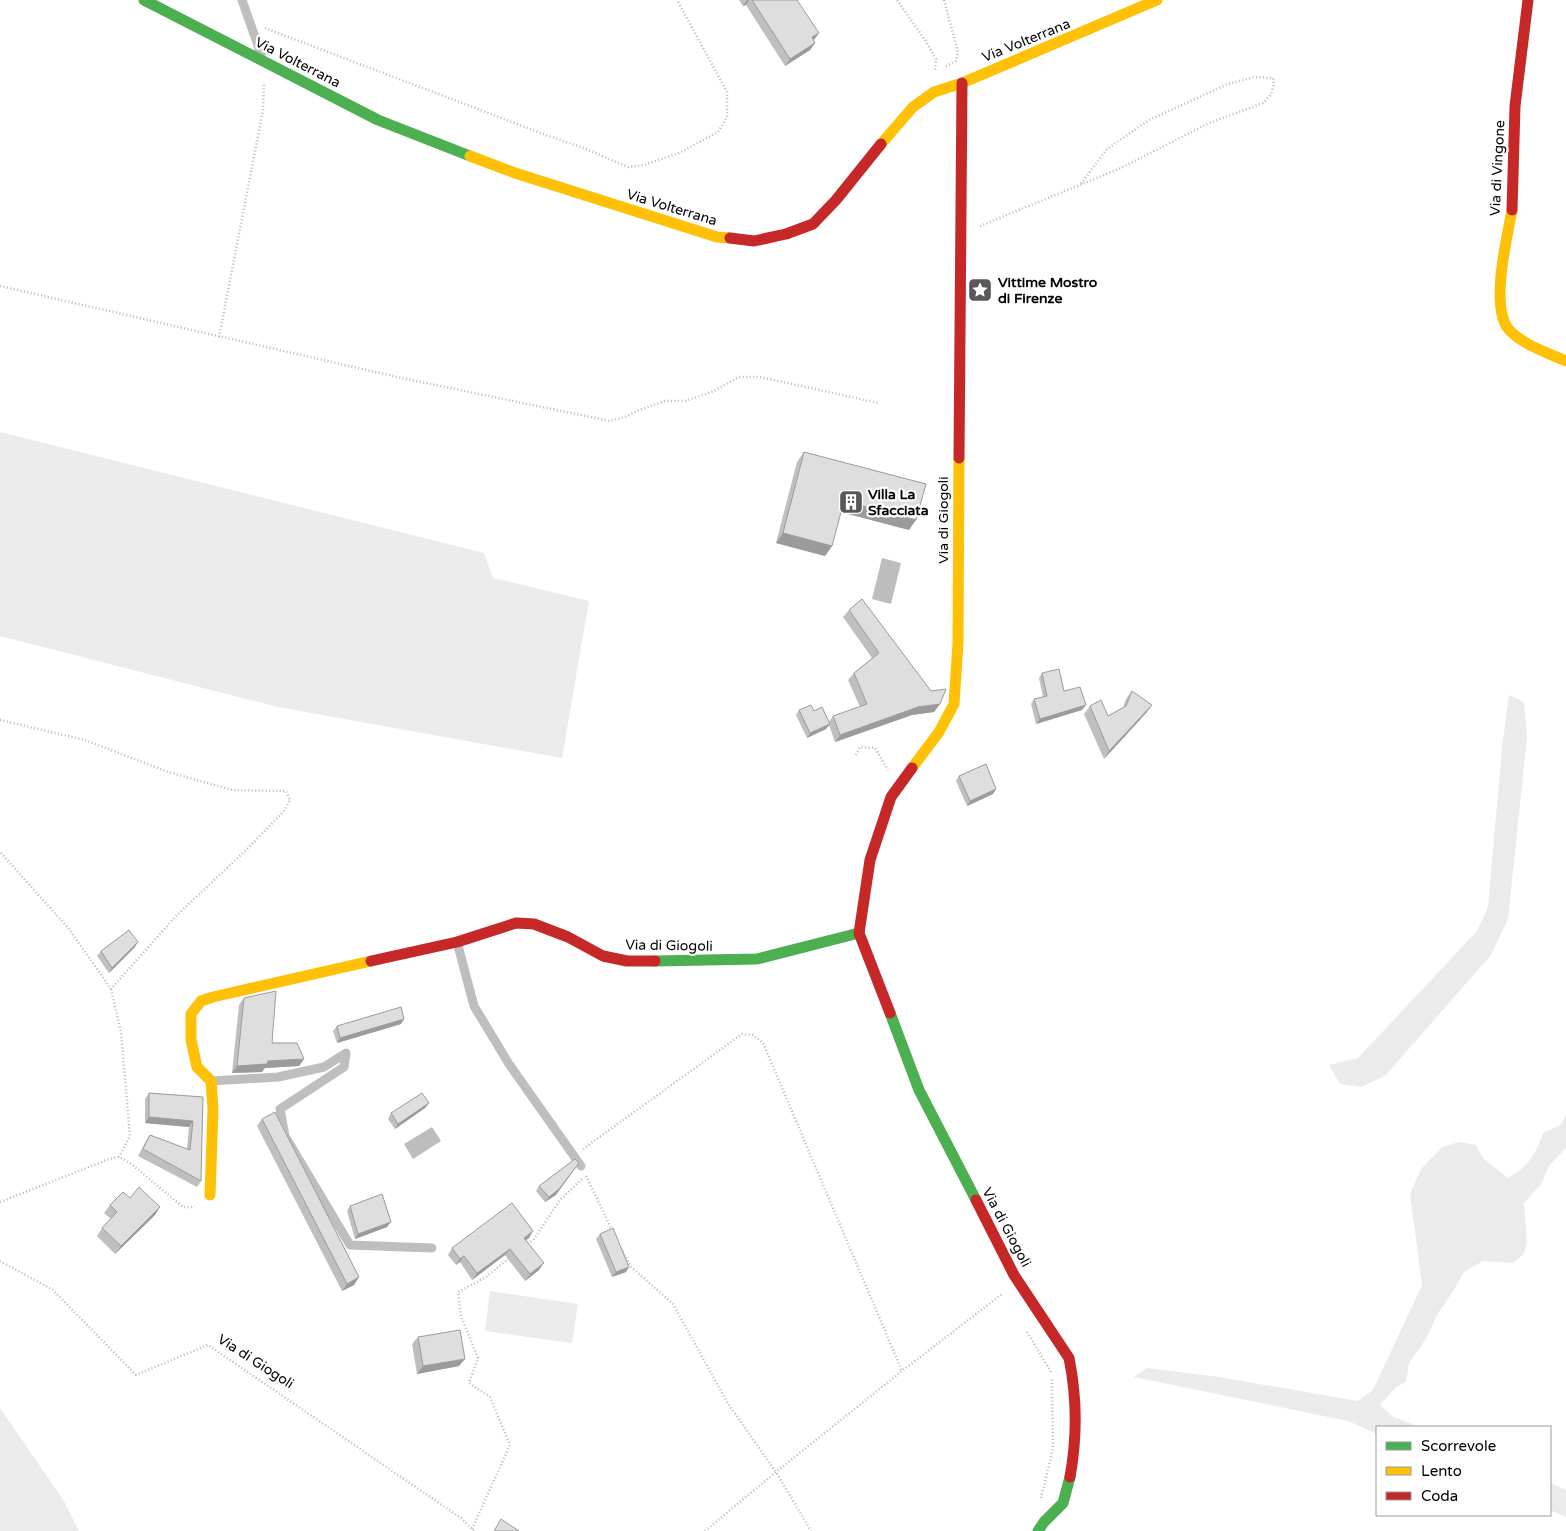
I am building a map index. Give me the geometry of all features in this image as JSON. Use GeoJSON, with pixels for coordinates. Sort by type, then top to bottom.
{"type":"FeatureCollection","features":[{"type":"Feature","properties":{"kind":"street","name":"Via Volterrana"},"geometry":{"type":"LineString","coordinates":[[144,0],[378,120],[515,173],[717,237],[754,241],[786,234],[813,224],[836,200],[873,152],[913,108],[934,92],[962,83],[1156,0]]}},
{"type":"Feature","properties":{"kind":"street","name":"Via di Vingone"},"geometry":{"type":"LineString","coordinates":[[1528,0],[1515,106],[1513,203],[1500,285],[1500,310],[1507,327],[1527,344],[1566,362]]}},
{"type":"Feature","properties":{"kind":"street","name":"Via di Giogoli"},"geometry":{"type":"LineString","coordinates":[[962,83],[958,643],[954,704],[939,732],[891,797],[870,860],[859,933],[919,1090],[1014,1275],[1069,1358],[1072,1369],[1075,1409],[1072,1475],[1064,1501],[1041,1524],[1038,1531]]}},
{"type":"Feature","properties":{"kind":"street","name":"Via di Giogoli"},"geometry":{"type":"LineString","coordinates":[[211,1081],[197,1067],[191,1040],[191,1014],[201,1001],[457,942],[516,923],[534,924],[568,937],[603,956],[627,961],[757,958],[859,933]]}},
{"type":"Feature","properties":{"kind":"street"},"geometry":{"type":"LineString","coordinates":[[210,1195],[213,1109],[211,1081]]}},
{"type":"Feature","properties":{"kind":"lane"},"geometry":{"type":"LineString","coordinates":[[242,0],[264,62]]}},
{"type":"Feature","properties":{"kind":"lane"},"geometry":{"type":"LineString","coordinates":[[457,942],[474,1006],[509,1064],[582,1166]]}},
{"type":"Feature","properties":{"kind":"lane"},"geometry":{"type":"LineString","coordinates":[[211,1081],[278,1077],[324,1067],[346,1053],[344,1067],[280,1109],[286,1136],[350,1245],[432,1248]]}},
{"type":"Feature","properties":{"kind":"path"},"geometry":{"type":"LineString","coordinates":[[250,23],[584,148],[628,167],[644,165],[679,153],[718,132],[727,117],[727,92],[677,0]]}},
{"type":"Feature","properties":{"kind":"path"},"geometry":{"type":"LineString","coordinates":[[897,0],[936,59],[935,72],[956,61],[958,52],[944,0]]}},
{"type":"Feature","properties":{"kind":"path"},"geometry":{"type":"LineString","coordinates":[[219,336],[263,110],[264,62]]}},
{"type":"Feature","properties":{"kind":"path"},"geometry":{"type":"LineString","coordinates":[[960,234],[1080,185],[1121,168],[1209,123],[1263,103],[1271,94],[1274,84],[1273,78],[1254,77],[1228,84],[1149,120],[1107,149],[1080,185]]}},
{"type":"Feature","properties":{"kind":"path"},"geometry":{"type":"LineString","coordinates":[[0,286],[397,377],[610,420],[625,417],[665,401],[685,401],[714,391],[738,377],[760,377],[878,403]]}},
{"type":"Feature","properties":{"kind":"path"},"geometry":{"type":"LineString","coordinates":[[0,720],[85,740],[168,772],[232,790],[286,791],[290,800],[284,811],[176,916],[111,989]]}},
{"type":"Feature","properties":{"kind":"path"},"geometry":{"type":"LineString","coordinates":[[856,755],[860,746],[875,748],[891,774],[902,783]]}},
{"type":"Feature","properties":{"kind":"path"},"geometry":{"type":"LineString","coordinates":[[0,852],[69,929],[111,989],[121,1032],[130,1136],[118,1157]]}},
{"type":"Feature","properties":{"kind":"path"},"geometry":{"type":"LineString","coordinates":[[574,1156],[742,1034],[753,1036],[763,1042],[902,1371]]}},
{"type":"Feature","properties":{"kind":"path"},"geometry":{"type":"LineString","coordinates":[[0,1202],[118,1157],[130,1163],[183,1207],[192,1207],[210,1195]]}},
{"type":"Feature","properties":{"kind":"path"},"geometry":{"type":"LineString","coordinates":[[582,1166],[614,1233]]}},
{"type":"Feature","properties":{"kind":"path"},"geometry":{"type":"LineString","coordinates":[[520,1250],[534,1239],[560,1200],[586,1175]]}},
{"type":"Feature","properties":{"kind":"path"},"geometry":{"type":"LineString","coordinates":[[618,1241],[630,1266],[673,1304],[727,1402],[776,1472],[811,1531]]}},
{"type":"Feature","properties":{"kind":"path"},"geometry":{"type":"LineString","coordinates":[[473,1530],[510,1445],[490,1397],[470,1383],[478,1358],[461,1316],[458,1292],[486,1277],[513,1255]]}},
{"type":"Feature","properties":{"kind":"path","name":"Via di Giogoli"},"geometry":{"type":"LineString","coordinates":[[0,1261],[53,1290],[136,1375],[208,1344],[461,1518],[473,1530]]}},
{"type":"Feature","properties":{"kind":"path"},"geometry":{"type":"LineString","coordinates":[[705,1531],[1001,1293],[1006,1300]]}},
{"type":"Feature","properties":{"kind":"path"},"geometry":{"type":"LineString","coordinates":[[1025,1329],[1052,1373],[1053,1449],[1039,1505]]}},
{"type":"Feature","properties":{"kind":"shaded area"},"geometry":{"type":"Polygon","coordinates":[[[0,432],[484,553],[493,578],[589,601],[562,758],[278,707],[0,636],[0,432]]]}},
{"type":"Feature","properties":{"kind":"shaded area"},"geometry":{"type":"Polygon","coordinates":[[[882,558],[901,563],[891,604],[872,599],[882,558]]]}},
{"type":"Feature","properties":{"kind":"shaded area"},"geometry":{"type":"Polygon","coordinates":[[[1509,695],[1524,702],[1527,737],[1508,919],[1491,955],[1385,1076],[1361,1087],[1340,1084],[1329,1065],[1358,1058],[1477,931],[1488,907],[1502,748],[1509,695]]]}},
{"type":"Feature","properties":{"kind":"shaded area"},"geometry":{"type":"Polygon","coordinates":[[[1566,1114],[1566,1148],[1549,1166],[1541,1184],[1524,1203],[1527,1243],[1524,1254],[1513,1263],[1483,1261],[1464,1272],[1438,1313],[1426,1339],[1409,1363],[1406,1382],[1396,1387],[1380,1405],[1392,1416],[1417,1426],[1376,1426],[1376,1434],[1348,1421],[1134,1377],[1147,1368],[1219,1377],[1358,1401],[1373,1390],[1422,1285],[1410,1194],[1421,1169],[1442,1147],[1459,1142],[1476,1145],[1483,1158],[1508,1178],[1521,1169],[1530,1159],[1543,1133],[1561,1125],[1566,1114]]]}},
{"type":"Feature","properties":{"kind":"shaded area"},"geometry":{"type":"Polygon","coordinates":[[[432,1127],[441,1141],[413,1159],[404,1144],[432,1127]]]}},
{"type":"Feature","properties":{"kind":"shaded area"},"geometry":{"type":"Polygon","coordinates":[[[490,1291],[578,1304],[572,1343],[485,1331],[490,1291]]]}},
{"type":"Feature","properties":{"kind":"shaded area"},"geometry":{"type":"Polygon","coordinates":[[[0,1408],[64,1501],[79,1531],[0,1531],[0,1408]]]}},
{"type":"Feature","properties":{"kind":"shaded area"},"geometry":{"type":"Polygon","coordinates":[[[1551,1483],[1566,1490],[1566,1517],[1551,1510],[1551,1483]]]}},
{"type":"Feature","properties":{"kind":"building"},"geometry":{"type":"Polygon","coordinates":[[[752,0],[797,0],[819,33],[812,37],[815,43],[790,59],[752,0]]]}},
{"type":"Feature","properties":{"kind":"building","name":"Villa La Sfacciata"},"geometry":{"type":"Polygon","coordinates":[[[804,452],[926,484],[916,520],[844,501],[832,546],[783,533],[804,452]]]}},
{"type":"Feature","properties":{"kind":"building"},"geometry":{"type":"Polygon","coordinates":[[[862,599],[931,691],[946,689],[940,704],[918,707],[840,735],[833,716],[867,704],[854,673],[879,653],[849,610],[862,599]]]}},
{"type":"Feature","properties":{"kind":"building"},"geometry":{"type":"Polygon","coordinates":[[[1059,669],[1064,691],[1080,687],[1086,705],[1040,719],[1034,699],[1047,696],[1042,673],[1059,669]]]}},
{"type":"Feature","properties":{"kind":"building"},"geometry":{"type":"Polygon","coordinates":[[[1132,691],[1152,705],[1109,751],[1090,706],[1101,700],[1108,716],[1126,706],[1132,691]]]}},
{"type":"Feature","properties":{"kind":"building"},"geometry":{"type":"Polygon","coordinates":[[[811,705],[814,711],[822,707],[830,724],[810,733],[799,710],[811,705]]]}},
{"type":"Feature","properties":{"kind":"building"},"geometry":{"type":"Polygon","coordinates":[[[986,764],[996,789],[970,801],[959,776],[986,764]]]}},
{"type":"Feature","properties":{"kind":"building"},"geometry":{"type":"Polygon","coordinates":[[[129,930],[138,942],[112,968],[101,951],[129,930]]]}},
{"type":"Feature","properties":{"kind":"building"},"geometry":{"type":"Polygon","coordinates":[[[276,991],[272,1043],[297,1043],[304,1059],[268,1061],[267,1064],[237,1066],[244,998],[276,991]]]}},
{"type":"Feature","properties":{"kind":"building"},"geometry":{"type":"Polygon","coordinates":[[[401,1007],[404,1019],[340,1038],[337,1026],[401,1007]]]}},
{"type":"Feature","properties":{"kind":"building"},"geometry":{"type":"Polygon","coordinates":[[[149,1093],[203,1097],[201,1181],[143,1149],[150,1135],[190,1150],[193,1121],[149,1117],[149,1093]]]}},
{"type":"Feature","properties":{"kind":"building"},"geometry":{"type":"Polygon","coordinates":[[[422,1093],[429,1103],[398,1124],[391,1113],[422,1093]]]}},
{"type":"Feature","properties":{"kind":"building"},"geometry":{"type":"Polygon","coordinates":[[[275,1112],[359,1277],[347,1284],[262,1119],[275,1112]]]}},
{"type":"Feature","properties":{"kind":"building"},"geometry":{"type":"Polygon","coordinates":[[[575,1159],[579,1163],[559,1189],[549,1197],[539,1186],[575,1159]]]}},
{"type":"Feature","properties":{"kind":"building"},"geometry":{"type":"Polygon","coordinates":[[[139,1187],[160,1207],[121,1246],[102,1228],[117,1212],[110,1205],[123,1192],[130,1198],[139,1187]]]}},
{"type":"Feature","properties":{"kind":"building"},"geometry":{"type":"Polygon","coordinates":[[[382,1194],[391,1222],[358,1234],[350,1206],[382,1194]]]}},
{"type":"Feature","properties":{"kind":"building"},"geometry":{"type":"Polygon","coordinates":[[[512,1203],[533,1231],[524,1238],[544,1263],[530,1274],[510,1249],[477,1273],[464,1256],[460,1259],[452,1248],[512,1203]]]}},
{"type":"Feature","properties":{"kind":"building"},"geometry":{"type":"Polygon","coordinates":[[[613,1228],[629,1267],[616,1272],[600,1234],[613,1228]]]}},
{"type":"Feature","properties":{"kind":"building"},"geometry":{"type":"Polygon","coordinates":[[[460,1330],[465,1359],[423,1366],[418,1337],[460,1330]]]}},
{"type":"Feature","properties":{"kind":"building"},"geometry":{"type":"Polygon","coordinates":[[[501,1519],[519,1531],[494,1531],[501,1519]]]}},
{"type":"Feature","properties":{"kind":"traffic: fast"},"geometry":{"type":"LineString","coordinates":[[144,0],[378,120],[470,156]]}},
{"type":"Feature","properties":{"kind":"traffic: fast"},"geometry":{"type":"LineString","coordinates":[[655,961],[757,959],[859,933]]}},
{"type":"Feature","properties":{"kind":"traffic: fast"},"geometry":{"type":"LineString","coordinates":[[890,1013],[919,1090],[976,1200]]}},
{"type":"Feature","properties":{"kind":"traffic: fast"},"geometry":{"type":"LineString","coordinates":[[1038,1531],[1044,1522],[1063,1503],[1070,1477]]}},
{"type":"Feature","properties":{"kind":"traffic: slow"},"geometry":{"type":"LineString","coordinates":[[881,144],[913,107],[934,92],[962,83],[1157,0]]}},
{"type":"Feature","properties":{"kind":"traffic: slow"},"geometry":{"type":"LineString","coordinates":[[470,156],[515,173],[717,237],[730,238]]}},
{"type":"Feature","properties":{"kind":"traffic: slow"},"geometry":{"type":"LineString","coordinates":[[1512,210],[1500,287],[1502,316],[1507,327],[1518,338],[1566,361]]}},
{"type":"Feature","properties":{"kind":"traffic: slow"},"geometry":{"type":"LineString","coordinates":[[912,768],[939,732],[954,704],[958,643],[959,458]]}},
{"type":"Feature","properties":{"kind":"traffic: slow"},"geometry":{"type":"LineString","coordinates":[[210,1195],[213,1109],[211,1081],[197,1067],[191,1040],[191,1014],[201,1001],[213,997],[371,961]]}},
{"type":"Feature","properties":{"kind":"traffic: jam"},"geometry":{"type":"LineString","coordinates":[[1512,210],[1515,106],[1528,0]]}},
{"type":"Feature","properties":{"kind":"traffic: jam"},"geometry":{"type":"LineString","coordinates":[[959,458],[962,83]]}},
{"type":"Feature","properties":{"kind":"traffic: jam"},"geometry":{"type":"LineString","coordinates":[[730,238],[754,241],[786,234],[813,224],[836,200],[881,144]]}},
{"type":"Feature","properties":{"kind":"traffic: jam"},"geometry":{"type":"LineString","coordinates":[[890,1013],[859,933],[870,860],[891,797],[912,768]]}},
{"type":"Feature","properties":{"kind":"traffic: jam"},"geometry":{"type":"LineString","coordinates":[[371,961],[457,942],[516,923],[534,924],[568,937],[603,956],[627,961],[655,961]]}},
{"type":"Feature","properties":{"kind":"traffic: jam"},"geometry":{"type":"LineString","coordinates":[[976,1200],[1014,1275],[1069,1358],[1074,1388],[1075,1418],[1070,1477]]}},
{"type":"Feature","properties":{"kind":"place","name":"Vittime Mostro di Firenze"},"geometry":{"type":"Point","coordinates":[980,290]}},
{"type":"Feature","properties":{"kind":"place","name":"Villa La Sfacciata"},"geometry":{"type":"Point","coordinates":[851,502]}}]}
